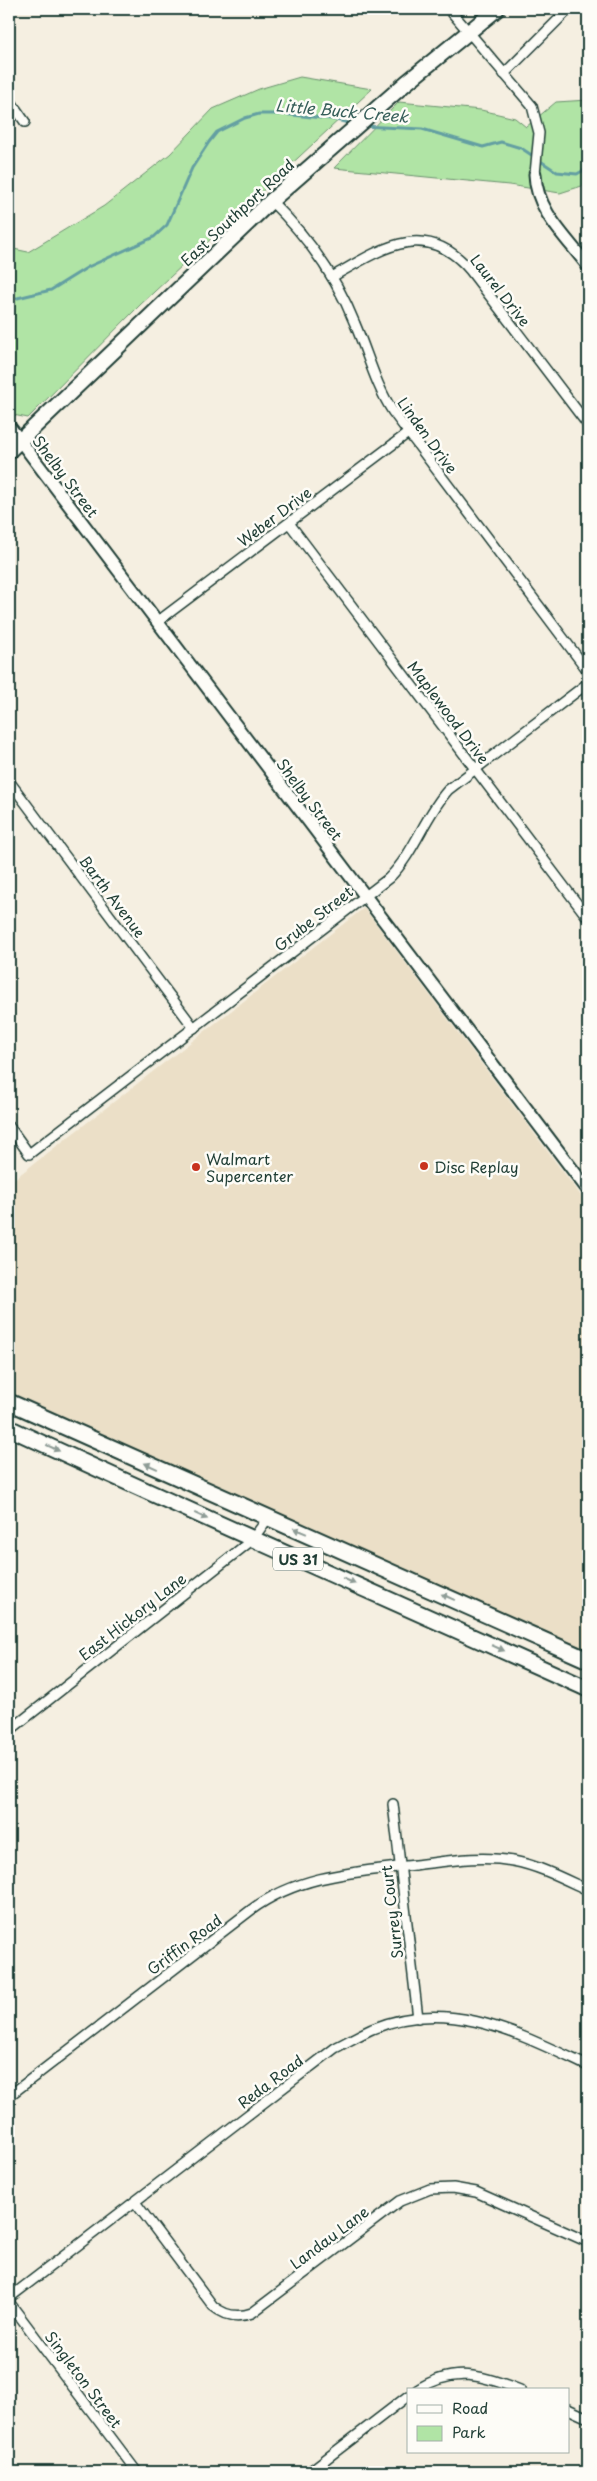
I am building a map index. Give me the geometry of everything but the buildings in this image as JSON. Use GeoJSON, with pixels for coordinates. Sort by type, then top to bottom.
{"type":"FeatureCollection","features":[{"type":"Feature","properties":{"kind":"main road","name":"East Southport Road"},"geometry":{"type":"LineString","coordinates":[[9,451],[342,137],[497,9]]}},
{"type":"Feature","properties":{"kind":"main road","name":"US 31"},"geometry":{"type":"LineString","coordinates":[[9,1402],[588,1660]]}},
{"type":"Feature","properties":{"kind":"main road","name":"US 31"},"geometry":{"type":"LineString","coordinates":[[9,1428],[252,1540],[588,1689]]}},
{"type":"Feature","properties":{"kind":"street"},"geometry":{"type":"LineString","coordinates":[[448,9],[532,106],[539,133],[535,174],[537,193],[542,205],[588,266]]}},
{"type":"Feature","properties":{"kind":"street"},"geometry":{"type":"LineString","coordinates":[[504,74],[569,9]]}},
{"type":"Feature","properties":{"kind":"street"},"geometry":{"type":"LineString","coordinates":[[9,99],[25,122]]}},
{"type":"Feature","properties":{"kind":"street","name":"Linden Drive"},"geometry":{"type":"LineString","coordinates":[[272,201],[305,237],[332,276],[356,326],[376,383],[387,404],[588,672]]}},
{"type":"Feature","properties":{"kind":"street","name":"Laurel Drive"},"geometry":{"type":"LineString","coordinates":[[332,276],[383,247],[396,243],[424,243],[454,254],[470,270],[588,426]]}},
{"type":"Feature","properties":{"kind":"street","name":"Shelby Street"},"geometry":{"type":"LineString","coordinates":[[9,426],[588,1190]]}},
{"type":"Feature","properties":{"kind":"street","name":"Weber Drive"},"geometry":{"type":"LineString","coordinates":[[157,622],[408,433]]}},
{"type":"Feature","properties":{"kind":"street","name":"Maplewood Drive"},"geometry":{"type":"LineString","coordinates":[[288,523],[588,918]]}},
{"type":"Feature","properties":{"kind":"street","name":"Grube Street"},"geometry":{"type":"LineString","coordinates":[[9,1126],[30,1154],[400,868],[415,846],[438,802],[448,790],[588,683]]}},
{"type":"Feature","properties":{"kind":"street","name":"Barth Avenue"},"geometry":{"type":"LineString","coordinates":[[9,781],[194,1028]]}},
{"type":"Feature","properties":{"kind":"street","name":"East Hickory Lane"},"geometry":{"type":"LineString","coordinates":[[9,1731],[252,1540],[268,1518]]}},
{"type":"Feature","properties":{"kind":"street","name":"Surrey Court"},"geometry":{"type":"LineString","coordinates":[[393,1804],[418,2018]]}},
{"type":"Feature","properties":{"kind":"street","name":"Griffin Road"},"geometry":{"type":"LineString","coordinates":[[9,2096],[267,1900],[291,1887],[318,1878],[466,1858],[504,1860],[532,1866],[588,1890]]}},
{"type":"Feature","properties":{"kind":"street","name":"Reda Road"},"geometry":{"type":"LineString","coordinates":[[9,2300],[335,2048],[372,2029],[418,2018],[450,2017],[497,2026],[588,2066]]}},
{"type":"Feature","properties":{"kind":"street","name":"Landau Lane"},"geometry":{"type":"LineString","coordinates":[[135,2202],[213,2306],[220,2311],[234,2316],[252,2313],[400,2201],[430,2189],[453,2188],[476,2192],[588,2242]]}},
{"type":"Feature","properties":{"kind":"street","name":"Singleton Street"},"geometry":{"type":"LineString","coordinates":[[9,2300],[137,2472]]}},
{"type":"Feature","properties":{"kind":"street"},"geometry":{"type":"LineString","coordinates":[[420,2388],[431,2382],[459,2375],[482,2376],[515,2388]]}},
{"type":"Feature","properties":{"kind":"street"},"geometry":{"type":"LineString","coordinates":[[309,2472],[407,2397]]}},
{"type":"Feature","properties":{"kind":"street"},"geometry":{"type":"LineString","coordinates":[[570,2410],[588,2418]]}},
{"type":"Feature","properties":{"kind":"shaded area"},"geometry":{"type":"Polygon","coordinates":[[[364,908],[588,1205],[588,1651],[9,1392],[9,1183],[364,908]]]}},
{"type":"Feature","properties":{"kind":"green space"},"geometry":{"type":"Polygon","coordinates":[[[300,77],[372,89],[140,305],[28,418],[13,415],[9,410],[9,248],[28,252],[104,206],[170,154],[213,109],[259,89],[300,77]]]}},
{"type":"Feature","properties":{"kind":"green space"},"geometry":{"type":"Polygon","coordinates":[[[588,100],[588,184],[560,193],[509,185],[334,168],[399,102],[481,110],[515,118],[526,127],[556,102],[588,100]]]}},
{"type":"Feature","properties":{"kind":"waterway","name":"Little Buck Creek"},"geometry":{"type":"LineString","coordinates":[[9,300],[51,290],[88,267],[154,237],[167,225],[192,168],[217,132],[245,118],[259,114],[282,114],[332,119],[353,124]]}},
{"type":"Feature","properties":{"kind":"waterway","name":"Little Buck Creek"},"geometry":{"type":"LineString","coordinates":[[362,126],[422,129],[483,147],[501,142],[521,148],[557,172],[577,174],[588,168]]}},
{"type":"Feature","properties":{"kind":"place","name":"Disc Replay"},"geometry":{"type":"Point","coordinates":[424,1166]}},
{"type":"Feature","properties":{"kind":"place","name":"Walmart Supercenter"},"geometry":{"type":"Point","coordinates":[196,1167]}}]}
